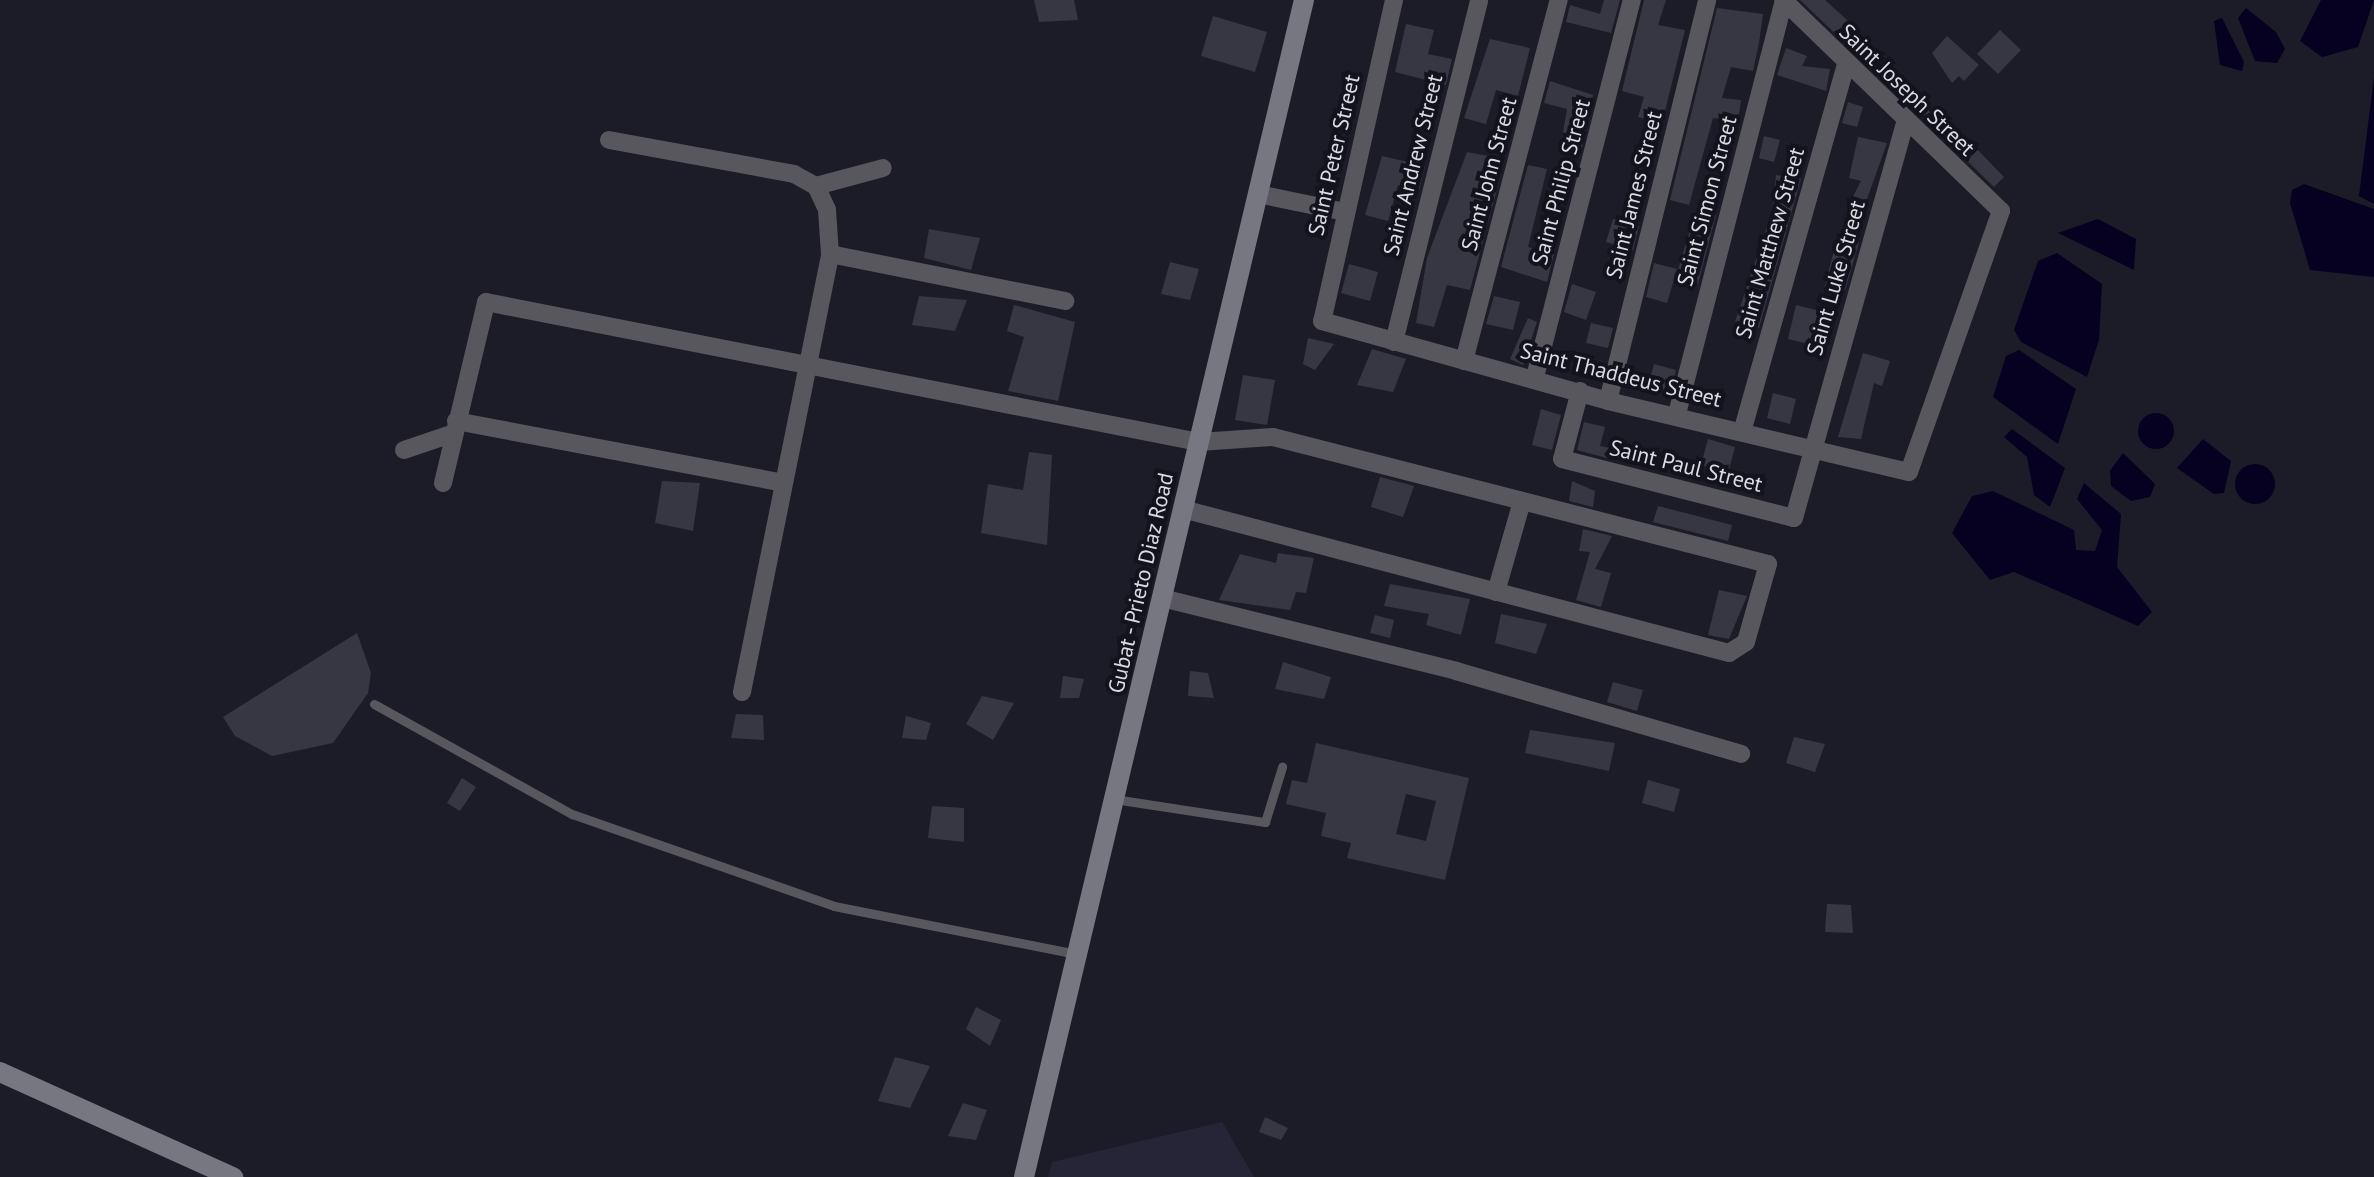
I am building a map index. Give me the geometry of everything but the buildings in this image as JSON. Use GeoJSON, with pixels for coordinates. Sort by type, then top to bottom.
{"type":"FeatureCollection","features":[{"type":"Feature","properties":{"kind":"main road","name":"Gubat - Prieto Diaz Road"},"geometry":{"type":"LineString","coordinates":[[1024,1177],[1304,0]]}},
{"type":"Feature","properties":{"kind":"main road"},"geometry":{"type":"LineString","coordinates":[[0,1072],[233,1177]]}},
{"type":"Feature","properties":{"kind":"street","name":"Saint Peter Street"},"geometry":{"type":"LineString","coordinates":[[1322,321],[1394,0]]}},
{"type":"Feature","properties":{"kind":"street","name":"Saint Andrew Street"},"geometry":{"type":"LineString","coordinates":[[1394,342],[1479,0]]}},
{"type":"Feature","properties":{"kind":"street","name":"Saint John Street"},"geometry":{"type":"LineString","coordinates":[[1464,361],[1559,0]]}},
{"type":"Feature","properties":{"kind":"street","name":"Saint Philip Street"},"geometry":{"type":"LineString","coordinates":[[1535,377],[1632,0]]}},
{"type":"Feature","properties":{"kind":"street","name":"Saint James Street"},"geometry":{"type":"LineString","coordinates":[[1608,401],[1707,0]]}},
{"type":"Feature","properties":{"kind":"street","name":"Saint Joseph Street"},"geometry":{"type":"LineString","coordinates":[[1784,0],[1845,67],[2001,211],[1909,472]]}},
{"type":"Feature","properties":{"kind":"street","name":"Saint Simon Street"},"geometry":{"type":"LineString","coordinates":[[1677,414],[1784,0]]}},
{"type":"Feature","properties":{"kind":"street","name":"Saint Matthew Street"},"geometry":{"type":"LineString","coordinates":[[1742,432],[1845,67]]}},
{"type":"Feature","properties":{"kind":"street","name":"Saint Luke Street"},"geometry":{"type":"LineString","coordinates":[[1812,447],[1905,122]]}},
{"type":"Feature","properties":{"kind":"street"},"geometry":{"type":"LineString","coordinates":[[609,140],[794,174],[816,186],[827,210],[830,254],[742,692]]}},
{"type":"Feature","properties":{"kind":"street"},"geometry":{"type":"LineString","coordinates":[[816,186],[883,168]]}},
{"type":"Feature","properties":{"kind":"street"},"geometry":{"type":"LineString","coordinates":[[1258,194],[1345,212]]}},
{"type":"Feature","properties":{"kind":"street"},"geometry":{"type":"LineString","coordinates":[[830,254],[1065,301]]}},
{"type":"Feature","properties":{"kind":"street"},"geometry":{"type":"LineString","coordinates":[[443,483],[486,302],[1199,442],[1273,437],[1521,505],[1768,564],[1746,642],[1729,653],[1183,509]]}},
{"type":"Feature","properties":{"kind":"street","name":"Saint Thaddeus Street"},"geometry":{"type":"LineString","coordinates":[[1322,321],[1464,361],[1535,377],[1608,401],[1677,414],[1909,472]]}},
{"type":"Feature","properties":{"kind":"street","name":"Saint Paul Street"},"geometry":{"type":"LineString","coordinates":[[1580,391],[1562,459],[1794,518],[1812,447]]}},
{"type":"Feature","properties":{"kind":"street"},"geometry":{"type":"LineString","coordinates":[[404,450],[455,427],[783,483]]}},
{"type":"Feature","properties":{"kind":"street"},"geometry":{"type":"LineString","coordinates":[[1496,592],[1521,505]]}},
{"type":"Feature","properties":{"kind":"street"},"geometry":{"type":"LineString","coordinates":[[1162,598],[1456,671],[1741,754]]}},
{"type":"Feature","properties":{"kind":"lane"},"geometry":{"type":"LineString","coordinates":[[374,704],[572,814],[834,906],[1076,954]]}},
{"type":"Feature","properties":{"kind":"lane"},"geometry":{"type":"LineString","coordinates":[[1114,799],[1265,822],[1282,767]]}},
{"type":"Feature","properties":{"kind":"shaded area"},"geometry":{"type":"Polygon","coordinates":[[[2321,0],[2374,0],[2358,47],[2322,57],[2300,41],[2321,0]]]}},
{"type":"Feature","properties":{"kind":"shaded area"},"geometry":{"type":"Polygon","coordinates":[[[2246,8],[2276,32],[2285,49],[2277,63],[2255,61],[2238,18],[2246,8]]]}},
{"type":"Feature","properties":{"kind":"shaded area"},"geometry":{"type":"Polygon","coordinates":[[[2222,18],[2244,62],[2242,71],[2220,65],[2214,21],[2222,18]]]}},
{"type":"Feature","properties":{"kind":"shaded area"},"geometry":{"type":"Polygon","coordinates":[[[2374,77],[2374,204],[2359,196],[2374,77]]]}},
{"type":"Feature","properties":{"kind":"shaded area"},"geometry":{"type":"Polygon","coordinates":[[[2304,184],[2374,209],[2374,277],[2310,270],[2290,203],[2292,190],[2304,184]]]}},
{"type":"Feature","properties":{"kind":"shaded area"},"geometry":{"type":"Polygon","coordinates":[[[2098,219],[2136,239],[2134,270],[2058,233],[2098,219]]]}},
{"type":"Feature","properties":{"kind":"shaded area"},"geometry":{"type":"Polygon","coordinates":[[[2057,253],[2102,284],[2099,340],[2087,377],[2021,342],[2014,330],[2038,261],[2057,253]]]}},
{"type":"Feature","properties":{"kind":"shaded area"},"geometry":{"type":"Polygon","coordinates":[[[2019,350],[2076,389],[2058,444],[1993,397],[2006,356],[2019,350]]]}},
{"type":"Feature","properties":{"kind":"shaded area"},"geometry":{"type":"Polygon","coordinates":[[[2156,413],[2169,418],[2174,431],[2169,444],[2156,449],[2143,444],[2138,431],[2143,418],[2156,413]]]}},
{"type":"Feature","properties":{"kind":"shaded area"},"geometry":{"type":"Polygon","coordinates":[[[2012,429],[2065,468],[2050,507],[2034,495],[2027,457],[2004,437],[2012,429]]]}},
{"type":"Feature","properties":{"kind":"shaded area"},"geometry":{"type":"Polygon","coordinates":[[[2203,439],[2231,461],[2224,493],[2214,494],[2177,468],[2203,439]]]}},
{"type":"Feature","properties":{"kind":"shaded area"},"geometry":{"type":"Polygon","coordinates":[[[2123,453],[2155,484],[2150,497],[2131,501],[2111,486],[2110,471],[2123,453]]]}},
{"type":"Feature","properties":{"kind":"shaded area"},"geometry":{"type":"Polygon","coordinates":[[[2255,464],[2269,470],[2275,484],[2269,498],[2255,504],[2241,498],[2235,484],[2241,470],[2255,464]]]}},
{"type":"Feature","properties":{"kind":"shaded area"},"geometry":{"type":"Polygon","coordinates":[[[2084,483],[2121,514],[2117,567],[2152,612],[2138,626],[2014,572],[1990,580],[1952,533],[1972,496],[1993,491],[2074,530],[2076,550],[2095,551],[2102,530],[2077,499],[2084,483]]]}},
{"type":"Feature","properties":{"kind":"shaded area"},"geometry":{"type":"Polygon","coordinates":[[[1222,1122],[1254,1177],[1048,1177],[1052,1162],[1222,1122]]]}}]}
